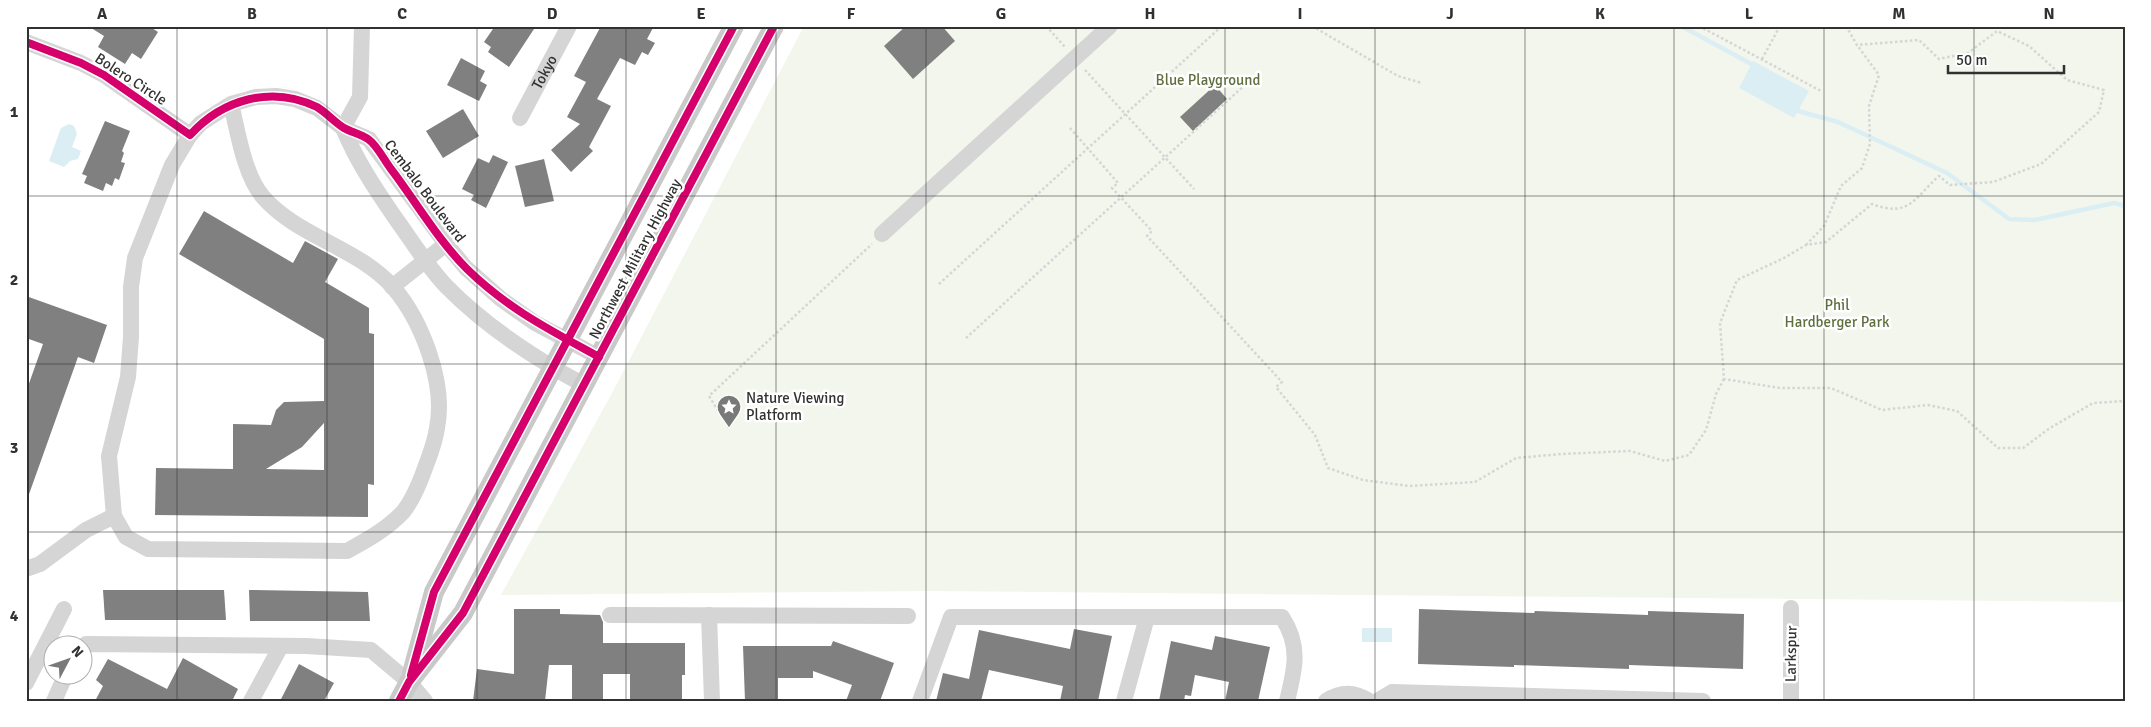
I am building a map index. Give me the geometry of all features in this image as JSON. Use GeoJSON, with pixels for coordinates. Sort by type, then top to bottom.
{"type":"FeatureCollection","features":[{"type":"Feature","properties":{"kind":"main road","name":"Northwest Military Highway"},"geometry":{"type":"LineString","coordinates":[[409,682],[434,592],[734,26]]}},
{"type":"Feature","properties":{"kind":"main road","name":"Northwest Military Highway"},"geometry":{"type":"LineString","coordinates":[[399,701],[409,682],[463,613],[774,26]]}},
{"type":"Feature","properties":{"kind":"street"},"geometry":{"type":"LineString","coordinates":[[343,128],[360,96],[362,26]]}},
{"type":"Feature","properties":{"kind":"street","name":"Tokyo"},"geometry":{"type":"LineString","coordinates":[[520,118],[569,26]]}},
{"type":"Feature","properties":{"kind":"street"},"geometry":{"type":"LineString","coordinates":[[882,234],[1110,26]]}},
{"type":"Feature","properties":{"kind":"street","name":"Bolero Circle"},"geometry":{"type":"LineString","coordinates":[[26,42],[81,63],[104,75],[190,135]]}},
{"type":"Feature","properties":{"kind":"street","name":"Cembalo Boulevard"},"geometry":{"type":"LineString","coordinates":[[114,516],[109,456],[128,377],[131,337],[131,287],[135,258],[172,165],[190,135],[201,123],[232,104],[256,97],[276,96],[294,98],[317,108],[343,128],[369,139],[446,244],[466,268],[501,299],[535,323],[599,357]]}},
{"type":"Feature","properties":{"kind":"street"},"geometry":{"type":"LineString","coordinates":[[26,569],[40,564],[79,534],[114,516],[126,537],[148,549],[347,551],[373,537],[404,511],[422,478],[438,428],[439,400],[432,361],[413,316],[392,287],[370,267],[278,213],[261,195],[247,168],[232,104]]}},
{"type":"Feature","properties":{"kind":"street","name":"Cembalo Boulevard"},"geometry":{"type":"LineString","coordinates":[[343,128],[352,150],[388,207],[445,285],[479,316],[552,368],[584,385]]}},
{"type":"Feature","properties":{"kind":"street"},"geometry":{"type":"LineString","coordinates":[[392,287],[446,244]]}},
{"type":"Feature","properties":{"kind":"street","name":"Larkspur"},"geometry":{"type":"LineString","coordinates":[[1791,608],[1791,701]]}},
{"type":"Feature","properties":{"kind":"street"},"geometry":{"type":"LineString","coordinates":[[26,683],[64,609]]}},
{"type":"Feature","properties":{"kind":"street"},"geometry":{"type":"LineString","coordinates":[[610,615],[908,616]]}},
{"type":"Feature","properties":{"kind":"street"},"geometry":{"type":"LineString","coordinates":[[709,616],[712,701]]}},
{"type":"Feature","properties":{"kind":"street"},"geometry":{"type":"LineString","coordinates":[[920,701],[950,617],[1282,617],[1292,632],[1295,648],[1294,670],[1287,701]]}},
{"type":"Feature","properties":{"kind":"street"},"geometry":{"type":"LineString","coordinates":[[1124,701],[1147,617]]}},
{"type":"Feature","properties":{"kind":"street"},"geometry":{"type":"LineString","coordinates":[[92,644],[281,646],[371,650],[409,682],[425,701]]}},
{"type":"Feature","properties":{"kind":"street"},"geometry":{"type":"LineString","coordinates":[[251,701],[281,646]]}},
{"type":"Feature","properties":{"kind":"street"},"geometry":{"type":"LineString","coordinates":[[54,701],[62,684]]}},
{"type":"Feature","properties":{"kind":"street"},"geometry":{"type":"LineString","coordinates":[[1326,701],[1336,695],[1349,692],[1362,696],[1369,701]]}},
{"type":"Feature","properties":{"kind":"street"},"geometry":{"type":"LineString","coordinates":[[1377,701],[1392,692],[1703,701]]}},
{"type":"Feature","properties":{"kind":"path"},"geometry":{"type":"LineString","coordinates":[[1046,26],[1194,189]]}},
{"type":"Feature","properties":{"kind":"path"},"geometry":{"type":"LineString","coordinates":[[939,284],[1222,26]]}},
{"type":"Feature","properties":{"kind":"path"},"geometry":{"type":"LineString","coordinates":[[1312,26],[1398,76],[1422,83]]}},
{"type":"Feature","properties":{"kind":"path"},"geometry":{"type":"LineString","coordinates":[[1699,26],[1821,91]]}},
{"type":"Feature","properties":{"kind":"path"},"geometry":{"type":"LineString","coordinates":[[1762,59],[1780,26]]}},
{"type":"Feature","properties":{"kind":"path"},"geometry":{"type":"LineString","coordinates":[[1070,128],[1118,183],[1112,188],[1152,231],[1147,236],[1282,382],[1276,387],[1315,435],[1328,468],[1363,480],[1409,486],[1475,482],[1516,458],[1630,451],[1665,461],[1690,455],[1706,430],[1716,394],[1724,378],[1720,323],[1737,280],[1784,258],[1806,245],[1824,226],[1841,186],[1862,168],[1870,144],[1869,106],[1879,75],[1846,26]]}},
{"type":"Feature","properties":{"kind":"path"},"geometry":{"type":"LineString","coordinates":[[1806,245],[1826,242],[1872,204],[1887,210],[1912,204],[1939,176],[1950,185],[1993,182],[2041,164],[2099,112],[2104,90],[2067,80],[2030,46],[1997,31],[1968,53],[1939,59],[1919,40],[1857,45]]}},
{"type":"Feature","properties":{"kind":"path"},"geometry":{"type":"LineString","coordinates":[[966,338],[1246,84]]}},
{"type":"Feature","properties":{"kind":"path"},"geometry":{"type":"LineString","coordinates":[[728,428],[709,396],[882,234]]}},
{"type":"Feature","properties":{"kind":"path"},"geometry":{"type":"LineString","coordinates":[[1724,378],[1780,388],[1831,388],[1882,410],[1928,405],[1956,411],[1998,448],[2023,448],[2050,428],[2093,403],[2125,401]]}},
{"type":"Feature","properties":{"kind":"green space","name":"Phil Hardberger Park"},"geometry":{"type":"Polygon","coordinates":[[[804,26],[2125,26],[2125,602],[930,591],[501,595],[611,395],[804,26]]]}},
{"type":"Feature","properties":{"kind":"shaded area"},"geometry":{"type":"Polygon","coordinates":[[[1753,61],[1809,91],[1794,118],[1739,88],[1753,61]]]}},
{"type":"Feature","properties":{"kind":"shaded area"},"geometry":{"type":"Polygon","coordinates":[[[69,124],[74,126],[77,134],[72,147],[81,151],[78,159],[70,161],[64,167],[49,161],[61,128],[69,124]]]}},
{"type":"Feature","properties":{"kind":"shaded area"},"geometry":{"type":"Polygon","coordinates":[[[1362,628],[1392,628],[1392,642],[1362,642],[1362,628]]]}},
{"type":"Feature","properties":{"kind":"building"},"geometry":{"type":"Polygon","coordinates":[[[88,26],[149,26],[158,32],[141,59],[132,53],[125,64],[98,47],[104,36],[88,26]]]}},
{"type":"Feature","properties":{"kind":"building"},"geometry":{"type":"Polygon","coordinates":[[[495,26],[536,26],[509,67],[488,52],[491,47],[484,42],[495,26]]]}},
{"type":"Feature","properties":{"kind":"building"},"geometry":{"type":"Polygon","coordinates":[[[601,26],[654,26],[647,39],[655,43],[648,55],[642,52],[635,65],[620,58],[597,99],[611,106],[589,147],[593,151],[571,172],[551,150],[580,124],[567,117],[586,82],[574,76],[601,26]]]}},
{"type":"Feature","properties":{"kind":"building"},"geometry":{"type":"Polygon","coordinates":[[[906,26],[942,26],[955,41],[913,79],[884,46],[906,26]]]}},
{"type":"Feature","properties":{"kind":"building"},"geometry":{"type":"Polygon","coordinates":[[[461,58],[485,71],[480,81],[487,85],[479,101],[447,85],[461,58]]]}},
{"type":"Feature","properties":{"kind":"building"},"geometry":{"type":"Polygon","coordinates":[[[1215,85],[1227,99],[1193,131],[1180,117],[1215,85]]]}},
{"type":"Feature","properties":{"kind":"building"},"geometry":{"type":"Polygon","coordinates":[[[463,109],[479,136],[443,158],[426,131],[463,109]]]}},
{"type":"Feature","properties":{"kind":"building"},"geometry":{"type":"Polygon","coordinates":[[[105,121],[130,131],[122,151],[124,153],[121,162],[125,163],[119,180],[115,178],[112,186],[106,183],[103,191],[84,183],[87,176],[82,174],[105,121]]]}},
{"type":"Feature","properties":{"kind":"building"},"geometry":{"type":"Polygon","coordinates":[[[493,155],[508,162],[486,208],[471,200],[474,195],[462,189],[478,158],[489,163],[493,155]]]}},
{"type":"Feature","properties":{"kind":"building"},"geometry":{"type":"Polygon","coordinates":[[[544,159],[554,201],[525,207],[515,166],[544,159]]]}},
{"type":"Feature","properties":{"kind":"building"},"geometry":{"type":"Polygon","coordinates":[[[204,211],[293,263],[305,241],[338,259],[325,282],[369,308],[369,333],[374,334],[374,485],[368,484],[368,517],[155,515],[156,468],[233,469],[233,424],[271,425],[276,410],[284,402],[324,401],[324,339],[179,254],[204,211]],[[324,423],[302,447],[266,469],[324,470],[324,423]]]}},
{"type":"Feature","properties":{"kind":"building"},"geometry":{"type":"Polygon","coordinates":[[[26,296],[107,325],[94,363],[78,357],[28,497],[26,496],[26,392],[43,344],[26,338],[26,296]]]}},
{"type":"Feature","properties":{"kind":"building"},"geometry":{"type":"Polygon","coordinates":[[[103,590],[224,590],[226,620],[105,620],[103,590]]]}},
{"type":"Feature","properties":{"kind":"building"},"geometry":{"type":"Polygon","coordinates":[[[249,590],[368,592],[370,621],[250,621],[249,590]]]}},
{"type":"Feature","properties":{"kind":"building"},"geometry":{"type":"Polygon","coordinates":[[[514,609],[560,609],[560,614],[600,615],[603,622],[603,643],[685,643],[685,675],[682,675],[682,701],[630,701],[630,674],[603,674],[603,701],[572,701],[572,665],[549,665],[545,701],[473,701],[477,669],[514,674],[514,609]]]}},
{"type":"Feature","properties":{"kind":"building"},"geometry":{"type":"Polygon","coordinates":[[[1419,609],[1648,615],[1648,611],[1744,614],[1743,669],[1629,665],[1629,669],[1418,664],[1419,609]]]}},
{"type":"Feature","properties":{"kind":"building"},"geometry":{"type":"Polygon","coordinates":[[[1074,629],[1112,636],[1098,701],[1060,701],[1063,686],[989,670],[981,701],[936,701],[943,673],[969,679],[979,630],[1070,649],[1074,629]]]}},
{"type":"Feature","properties":{"kind":"building"},"geometry":{"type":"Polygon","coordinates":[[[1215,636],[1270,647],[1258,701],[1225,701],[1229,682],[1195,675],[1191,696],[1185,695],[1184,701],[1159,701],[1171,641],[1212,650],[1215,636]]]}},
{"type":"Feature","properties":{"kind":"building"},"geometry":{"type":"Polygon","coordinates":[[[833,641],[894,663],[880,701],[846,701],[852,685],[813,671],[813,678],[778,678],[778,701],[745,701],[743,646],[831,646],[833,641]]]}},
{"type":"Feature","properties":{"kind":"building"},"geometry":{"type":"Polygon","coordinates":[[[183,658],[238,689],[232,701],[95,701],[103,686],[96,680],[108,659],[167,689],[183,658]]]}},
{"type":"Feature","properties":{"kind":"building"},"geometry":{"type":"Polygon","coordinates":[[[299,664],[334,683],[324,701],[280,701],[299,664]]]}},
{"type":"Feature","properties":{"kind":"waterway"},"geometry":{"type":"LineString","coordinates":[[1681,26],[1755,66]]}},
{"type":"Feature","properties":{"kind":"waterway"},"geometry":{"type":"LineString","coordinates":[[1795,107],[1798,111],[1838,122],[1947,173],[2009,219],[2035,220],[2114,203],[2125,206]]}},
{"type":"Feature","properties":{"kind":"cycle path"},"geometry":{"type":"LineString","coordinates":[[411,675],[434,592],[734,26]]}},
{"type":"Feature","properties":{"kind":"cycle path"},"geometry":{"type":"LineString","coordinates":[[399,701],[409,682],[463,613],[774,26]]}},
{"type":"Feature","properties":{"kind":"cycle path"},"geometry":{"type":"LineString","coordinates":[[26,42],[81,63],[104,75],[190,135],[217,112],[249,99],[283,97],[300,100],[317,107],[340,126],[365,137],[374,145],[446,246],[482,283],[530,318],[599,357]]}},
{"type":"Feature","properties":{"kind":"place","name":"Nature Viewing Platform"},"geometry":{"type":"Point","coordinates":[729,428]}},
{"type":"Feature","properties":{"kind":"park label","name":"Blue Playground"},"geometry":{"type":"Point","coordinates":[1208,80]}}]}
